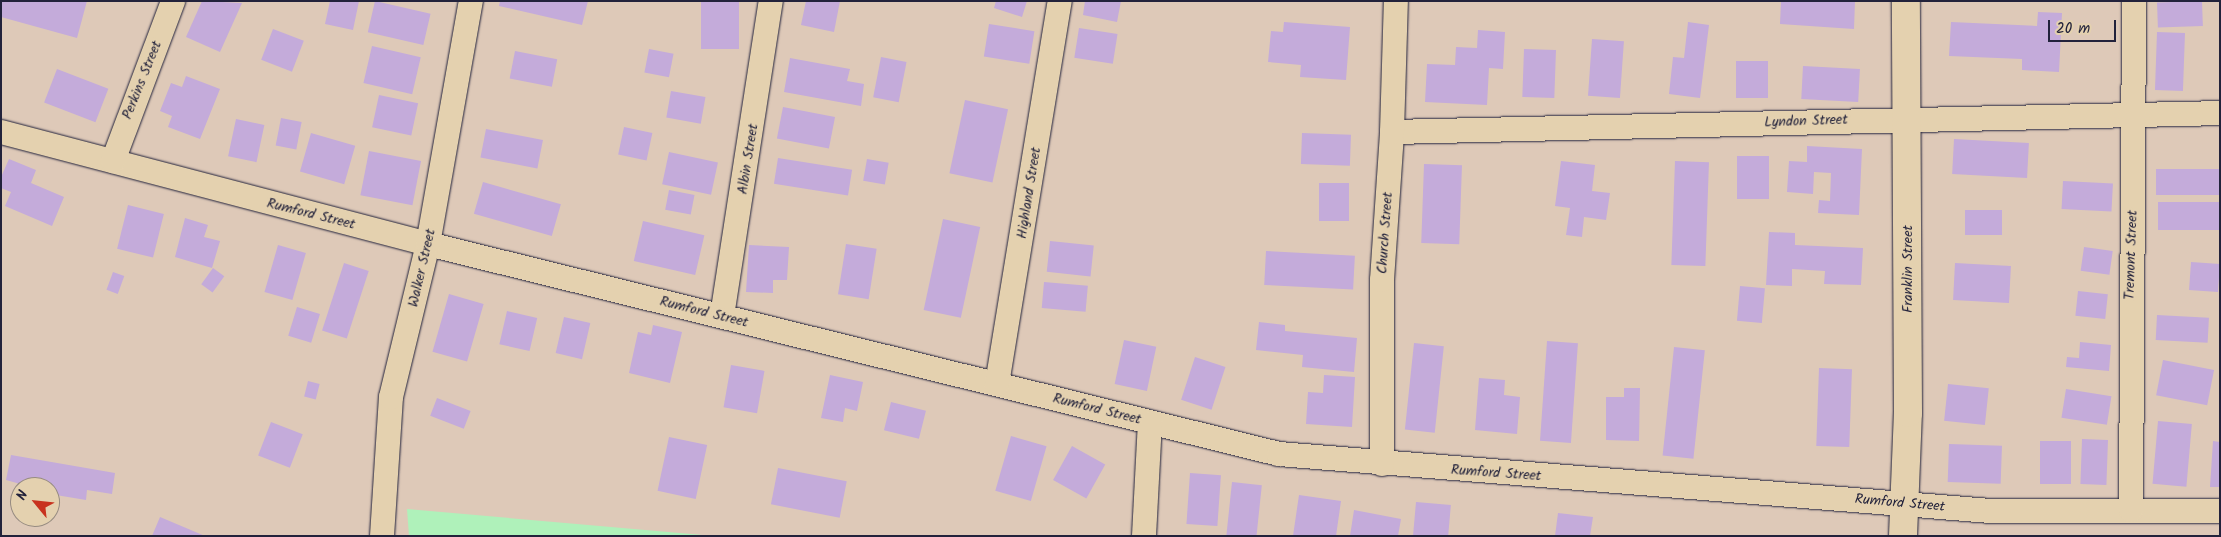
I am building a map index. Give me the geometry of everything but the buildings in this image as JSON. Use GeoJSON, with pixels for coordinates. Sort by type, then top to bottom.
{"type":"FeatureCollection","features":[{"type":"Feature","properties":{"kind":"street","name":"Perkins Street"},"geometry":{"type":"LineString","coordinates":[[113,160],[128,114],[173,1]]}},
{"type":"Feature","properties":{"kind":"street","name":"Walker Street"},"geometry":{"type":"LineString","coordinates":[[382,536],[391,397],[428,244],[471,1]]}},
{"type":"Feature","properties":{"kind":"street","name":"Albin Street"},"geometry":{"type":"LineString","coordinates":[[722,316],[772,1]]}},
{"type":"Feature","properties":{"kind":"street","name":"Highland Street"},"geometry":{"type":"LineString","coordinates":[[997,384],[1060,1]]}},
{"type":"Feature","properties":{"kind":"street","name":"Church Street"},"geometry":{"type":"LineString","coordinates":[[1382,464],[1382,280],[1392,132],[1396,1]]}},
{"type":"Feature","properties":{"kind":"street","name":"Franklin Street"},"geometry":{"type":"LineString","coordinates":[[1903,536],[1908,412],[1906,1]]}},
{"type":"Feature","properties":{"kind":"street","name":"Tremont Street"},"geometry":{"type":"LineString","coordinates":[[2131,510],[2129,322],[2135,115],[2134,1]]}},
{"type":"Feature","properties":{"kind":"street","name":"Lyndon Street"},"geometry":{"type":"LineString","coordinates":[[1392,132],[2220,113]]}},
{"type":"Feature","properties":{"kind":"street","name":"Rumford Street"},"geometry":{"type":"LineString","coordinates":[[1,132],[428,244],[1279,454],[1382,464],[1990,510],[2220,511]]}},
{"type":"Feature","properties":{"kind":"street"},"geometry":{"type":"LineString","coordinates":[[1144,536],[1150,423]]}},
{"type":"Feature","properties":{"kind":"green space"},"geometry":{"type":"Polygon","coordinates":[[[407,509],[714,536],[409,536],[407,509]]]}}]}
